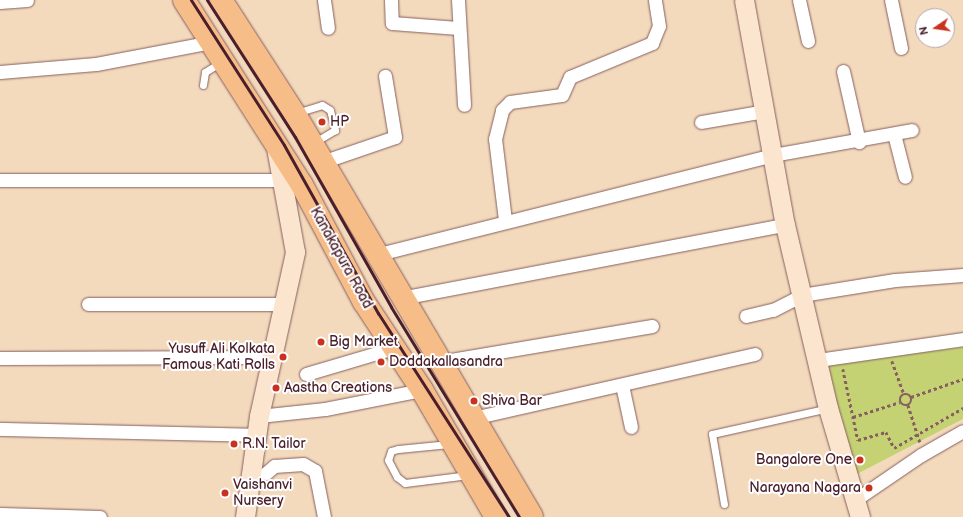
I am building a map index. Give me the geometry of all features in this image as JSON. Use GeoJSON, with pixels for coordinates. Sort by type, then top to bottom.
{"type":"FeatureCollection","features":[{"type":"Feature","properties":{"kind":"highway","name":"Kanakapura Road"},"geometry":{"type":"LineString","coordinates":[[184,0],[275,141],[364,302],[422,390],[451,444],[491,508]]}},
{"type":"Feature","properties":{"kind":"highway"},"geometry":{"type":"LineString","coordinates":[[221,0],[294,113],[375,255],[532,517]]}},
{"type":"Feature","properties":{"kind":"highway"},"geometry":{"type":"LineString","coordinates":[[491,508],[511,483]]}},
{"type":"Feature","properties":{"kind":"street"},"geometry":{"type":"LineString","coordinates":[[0,2],[27,0]]}},
{"type":"Feature","properties":{"kind":"street"},"geometry":{"type":"LineString","coordinates":[[324,0],[328,28]]}},
{"type":"Feature","properties":{"kind":"street"},"geometry":{"type":"LineString","coordinates":[[391,0],[392,23],[458,28]]}},
{"type":"Feature","properties":{"kind":"street"},"geometry":{"type":"LineString","coordinates":[[458,0],[458,28],[464,105]]}},
{"type":"Feature","properties":{"kind":"street"},"geometry":{"type":"LineString","coordinates":[[505,220],[495,139],[502,110],[510,102],[562,95],[570,77],[652,43],[659,26],[655,0]]}},
{"type":"Feature","properties":{"kind":"street"},"geometry":{"type":"LineString","coordinates":[[744,0],[785,225],[818,360],[828,408],[858,509],[921,455],[963,431]]}},
{"type":"Feature","properties":{"kind":"street"},"geometry":{"type":"LineString","coordinates":[[799,0],[808,41]]}},
{"type":"Feature","properties":{"kind":"street"},"geometry":{"type":"LineString","coordinates":[[892,0],[901,48]]}},
{"type":"Feature","properties":{"kind":"street"},"geometry":{"type":"LineString","coordinates":[[0,72],[96,64],[211,42]]}},
{"type":"Feature","properties":{"kind":"street"},"geometry":{"type":"LineString","coordinates":[[843,71],[859,142]]}},
{"type":"Feature","properties":{"kind":"street"},"geometry":{"type":"LineString","coordinates":[[322,162],[395,137],[385,76]]}},
{"type":"Feature","properties":{"kind":"street"},"geometry":{"type":"LineString","coordinates":[[701,122],[765,111]]}},
{"type":"Feature","properties":{"kind":"street"},"geometry":{"type":"LineString","coordinates":[[375,255],[505,220],[773,155],[859,142],[912,130]]}},
{"type":"Feature","properties":{"kind":"street"},"geometry":{"type":"LineString","coordinates":[[894,134],[905,177]]}},
{"type":"Feature","properties":{"kind":"street"},"geometry":{"type":"LineString","coordinates":[[246,517],[258,416],[284,304],[295,246],[275,141]]}},
{"type":"Feature","properties":{"kind":"street"},"geometry":{"type":"LineString","coordinates":[[0,180],[282,180]]}},
{"type":"Feature","properties":{"kind":"street"},"geometry":{"type":"LineString","coordinates":[[401,298],[785,225]]}},
{"type":"Feature","properties":{"kind":"street"},"geometry":{"type":"LineString","coordinates":[[746,316],[773,310],[802,295],[895,280],[963,275]]}},
{"type":"Feature","properties":{"kind":"street"},"geometry":{"type":"LineString","coordinates":[[88,304],[284,304]]}},
{"type":"Feature","properties":{"kind":"street"},"geometry":{"type":"LineString","coordinates":[[439,362],[652,326]]}},
{"type":"Feature","properties":{"kind":"street"},"geometry":{"type":"LineString","coordinates":[[818,360],[963,339]]}},
{"type":"Feature","properties":{"kind":"street"},"geometry":{"type":"LineString","coordinates":[[306,374],[394,348]]}},
{"type":"Feature","properties":{"kind":"street"},"geometry":{"type":"LineString","coordinates":[[473,418],[755,354]]}},
{"type":"Feature","properties":{"kind":"street"},"geometry":{"type":"LineString","coordinates":[[0,358],[271,357]]}},
{"type":"Feature","properties":{"kind":"street"},"geometry":{"type":"LineString","coordinates":[[622,385],[631,427]]}},
{"type":"Feature","properties":{"kind":"street"},"geometry":{"type":"LineString","coordinates":[[258,416],[325,409],[422,390]]}},
{"type":"Feature","properties":{"kind":"street"},"geometry":{"type":"LineString","coordinates":[[0,429],[255,435]]}},
{"type":"Feature","properties":{"kind":"street"},"geometry":{"type":"LineString","coordinates":[[266,472],[274,466],[303,464],[315,471],[324,517]]}},
{"type":"Feature","properties":{"kind":"street"},"geometry":{"type":"LineString","coordinates":[[0,514],[100,517]]}},
{"type":"Feature","properties":{"kind":"lane"},"geometry":{"type":"LineString","coordinates":[[203,85],[205,72],[224,61]]}},
{"type":"Feature","properties":{"kind":"lane"},"geometry":{"type":"LineString","coordinates":[[294,113],[322,105],[330,110],[335,130],[311,143]]}},
{"type":"Feature","properties":{"kind":"lane"},"geometry":{"type":"LineString","coordinates":[[724,504],[712,434],[828,408]]}},
{"type":"Feature","properties":{"kind":"lane"},"geometry":{"type":"LineString","coordinates":[[451,444],[398,449],[391,451],[388,460],[397,477],[405,483],[470,475]]}},
{"type":"Feature","properties":{"kind":"path"},"geometry":{"type":"LineString","coordinates":[[885,362],[900,360]]}},
{"type":"Feature","properties":{"kind":"path"},"geometry":{"type":"LineString","coordinates":[[892,361],[904,394],[910,397],[963,379]]}},
{"type":"Feature","properties":{"kind":"path"},"geometry":{"type":"LineString","coordinates":[[850,367],[843,368],[858,440],[886,432],[894,448],[963,408]]}},
{"type":"Feature","properties":{"kind":"path"},"geometry":{"type":"LineString","coordinates":[[900,402],[904,394]]}},
{"type":"Feature","properties":{"kind":"path"},"geometry":{"type":"LineString","coordinates":[[910,397],[908,405],[919,434],[921,455]]}},
{"type":"Feature","properties":{"kind":"path"},"geometry":{"type":"LineString","coordinates":[[853,417],[900,402],[908,405]]}},
{"type":"Feature","properties":{"kind":"green space"},"geometry":{"type":"Polygon","coordinates":[[[963,347],[963,419],[853,476],[825,365],[963,347]]]}},
{"type":"Feature","properties":{"kind":"railway"},"geometry":{"type":"LineString","coordinates":[[191,0],[284,145],[378,313],[509,517]]}},
{"type":"Feature","properties":{"kind":"railway"},"geometry":{"type":"LineString","coordinates":[[207,0],[295,137],[391,307],[519,517]]}},
{"type":"Feature","properties":{"kind":"place","name":"HP"},"geometry":{"type":"Point","coordinates":[322,122]}},
{"type":"Feature","properties":{"kind":"place","name":"Big Market"},"geometry":{"type":"Point","coordinates":[321,342]}},
{"type":"Feature","properties":{"kind":"place","name":"Yusuff Ali Kolkata Famous Kati Rolls"},"geometry":{"type":"Point","coordinates":[283,357]}},
{"type":"Feature","properties":{"kind":"place","name":"Doddakallasandra"},"geometry":{"type":"Point","coordinates":[381,362]}},
{"type":"Feature","properties":{"kind":"place","name":"Aastha Creations"},"geometry":{"type":"Point","coordinates":[276,388]}},
{"type":"Feature","properties":{"kind":"place","name":"Shiva Bar"},"geometry":{"type":"Point","coordinates":[474,401]}},
{"type":"Feature","properties":{"kind":"place","name":"R.N. Tailor"},"geometry":{"type":"Point","coordinates":[234,444]}},
{"type":"Feature","properties":{"kind":"place","name":"Bangalore One"},"geometry":{"type":"Point","coordinates":[860,460]}},
{"type":"Feature","properties":{"kind":"place","name":"Narayana Nagara"},"geometry":{"type":"Point","coordinates":[869,488]}},
{"type":"Feature","properties":{"kind":"place","name":"Vaishanvi Nursery"},"geometry":{"type":"Point","coordinates":[225,493]}}]}
